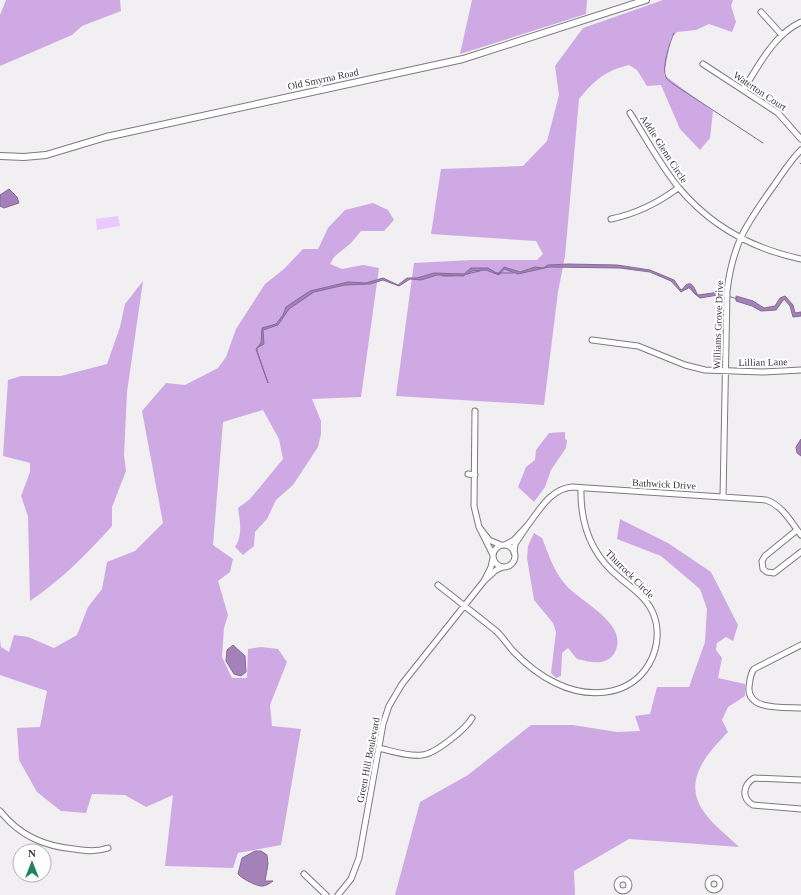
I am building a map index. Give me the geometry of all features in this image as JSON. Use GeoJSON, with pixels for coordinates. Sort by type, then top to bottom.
{"type":"FeatureCollection","features":[{"type":"Feature","properties":{"kind":"street","name":"Old Smyrna Road"},"geometry":{"type":"LineString","coordinates":[[0,156],[24,157],[46,155],[96,140],[463,59],[646,0]]}},
{"type":"Feature","properties":{"kind":"street"},"geometry":{"type":"LineString","coordinates":[[761,12],[782,35]]}},
{"type":"Feature","properties":{"kind":"street"},"geometry":{"type":"LineString","coordinates":[[743,90],[771,47],[782,35],[801,22]]}},
{"type":"Feature","properties":{"kind":"street","name":"Waterton Court"},"geometry":{"type":"LineString","coordinates":[[703,64],[778,113],[801,139]]}},
{"type":"Feature","properties":{"kind":"street","name":"Addie Glenn Circle"},"geometry":{"type":"LineString","coordinates":[[630,113],[678,188],[710,219],[740,238],[768,251],[801,259]]}},
{"type":"Feature","properties":{"kind":"street","name":"Williams Grove Drive"},"geometry":{"type":"LineString","coordinates":[[723,497],[727,291],[732,260],[740,238],[752,216],[801,150]]}},
{"type":"Feature","properties":{"kind":"street"},"geometry":{"type":"LineString","coordinates":[[611,219],[631,214],[647,207],[678,188]]}},
{"type":"Feature","properties":{"kind":"street","name":"Lillian Lane"},"geometry":{"type":"LineString","coordinates":[[592,340],[638,346],[695,368],[726,372],[801,370]]}},
{"type":"Feature","properties":{"kind":"street"},"geometry":{"type":"LineString","coordinates":[[475,411],[475,512],[479,527],[483,538],[491,549],[497,564],[506,566],[512,562],[514,554],[510,547],[489,540],[479,527]]}},
{"type":"Feature","properties":{"kind":"street"},"geometry":{"type":"LineString","coordinates":[[468,474],[475,474]]}},
{"type":"Feature","properties":{"kind":"street","name":"Bathwick Drive"},"geometry":{"type":"LineString","coordinates":[[503,545],[514,540],[555,492],[569,488],[723,497],[771,502],[781,509],[799,533]]}},
{"type":"Feature","properties":{"kind":"street","name":"Thurrock Circle"},"geometry":{"type":"LineString","coordinates":[[438,585],[498,633],[524,661],[543,676],[560,686],[583,692],[603,692],[623,687],[640,676],[650,664],[656,647],[657,630],[654,617],[642,596],[608,568],[593,547],[582,521],[581,488]]}},
{"type":"Feature","properties":{"kind":"street","name":"Bathwick Drive"},"geometry":{"type":"LineString","coordinates":[[514,554],[515,545],[527,526]]}},
{"type":"Feature","properties":{"kind":"street"},"geometry":{"type":"LineString","coordinates":[[799,533],[764,558],[763,569],[767,572],[775,572],[801,552]]}},
{"type":"Feature","properties":{"kind":"street"},"geometry":{"type":"LineString","coordinates":[[493,557],[495,549],[503,545]]}},
{"type":"Feature","properties":{"kind":"street","name":"Green Hill Boulevard"},"geometry":{"type":"LineString","coordinates":[[484,581],[492,567],[493,557]]}},
{"type":"Feature","properties":{"kind":"street","name":"Green Hill Boulevard"},"geometry":{"type":"LineString","coordinates":[[338,895],[348,883],[358,862],[385,718],[394,696],[484,581],[496,570],[506,566]]}},
{"type":"Feature","properties":{"kind":"street"},"geometry":{"type":"LineString","coordinates":[[801,646],[754,669],[751,674],[749,692],[752,699],[758,704],[801,708]]}},
{"type":"Feature","properties":{"kind":"street"},"geometry":{"type":"LineString","coordinates":[[379,748],[416,755],[425,755],[463,730],[472,718]]}},
{"type":"Feature","properties":{"kind":"street"},"geometry":{"type":"LineString","coordinates":[[801,780],[756,778],[747,783],[745,792],[748,802],[753,805],[801,809]]}},
{"type":"Feature","properties":{"kind":"street"},"geometry":{"type":"LineString","coordinates":[[0,811],[20,832],[43,844],[96,852],[108,848]]}},
{"type":"Feature","properties":{"kind":"street"},"geometry":{"type":"LineString","coordinates":[[304,874],[326,895]]}},
{"type":"Feature","properties":{"kind":"street"},"geometry":{"type":"LineString","coordinates":[[627,889],[629,895]]}},
{"type":"Feature","properties":{"kind":"street"},"geometry":{"type":"LineString","coordinates":[[716,889],[719,895]]}},
{"type":"Feature","properties":{"kind":"shaded area"},"geometry":{"type":"Polygon","coordinates":[[[6,0],[120,0],[121,11],[82,26],[72,35],[0,66],[0,15],[6,0]]]}},
{"type":"Feature","properties":{"kind":"shaded area"},"geometry":{"type":"Polygon","coordinates":[[[472,0],[587,0],[586,14],[460,54],[472,0]]]}},
{"type":"Feature","properties":{"kind":"shaded area"},"geometry":{"type":"Polygon","coordinates":[[[663,0],[733,0],[731,6],[736,22],[732,32],[709,24],[696,30],[677,32],[671,38],[664,75],[713,111],[710,138],[700,150],[680,129],[661,85],[647,86],[637,70],[629,65],[606,73],[595,81],[579,99],[565,256],[558,292],[544,405],[396,396],[414,263],[472,260],[537,260],[543,254],[536,241],[431,234],[441,169],[523,166],[547,141],[559,95],[555,66],[583,28],[663,0]]]}},
{"type":"Feature","properties":{"kind":"shaded area"},"geometry":{"type":"Polygon","coordinates":[[[9,189],[17,197],[19,203],[4,208],[0,206],[0,195],[9,189]]]}},
{"type":"Feature","properties":{"kind":"shaded area"},"geometry":{"type":"Polygon","coordinates":[[[373,203],[388,210],[394,220],[384,231],[361,231],[351,243],[334,257],[330,264],[342,269],[363,265],[379,268],[361,397],[312,399],[321,421],[321,434],[318,447],[293,485],[276,500],[267,519],[255,532],[254,546],[243,555],[235,547],[240,533],[238,508],[250,499],[283,459],[279,439],[263,410],[223,422],[213,545],[233,559],[230,572],[218,581],[228,615],[224,628],[222,657],[232,678],[247,678],[248,649],[261,647],[278,649],[287,662],[270,705],[272,726],[301,729],[281,845],[238,853],[233,868],[165,866],[173,795],[146,807],[125,795],[92,794],[86,813],[61,811],[37,792],[19,760],[17,728],[40,727],[47,691],[0,675],[0,640],[1,647],[9,652],[14,635],[28,637],[54,648],[77,635],[88,607],[102,589],[107,562],[135,551],[163,523],[142,411],[166,383],[185,385],[218,368],[226,357],[236,329],[265,284],[284,269],[303,249],[318,249],[328,228],[345,210],[373,203]]]}},
{"type":"Feature","properties":{"kind":"shaded area"},"geometry":{"type":"Polygon","coordinates":[[[118,216],[120,226],[97,230],[96,219],[118,216]]]}},
{"type":"Feature","properties":{"kind":"shaded area"},"geometry":{"type":"Polygon","coordinates":[[[548,265],[617,265],[650,270],[674,280],[681,290],[686,285],[690,284],[694,287],[698,295],[713,293],[718,290],[718,295],[700,298],[690,287],[681,292],[671,281],[650,272],[620,268],[549,267],[518,274],[504,269],[499,275],[486,270],[472,271],[463,276],[437,275],[421,280],[410,279],[399,286],[383,280],[370,284],[345,285],[314,292],[289,309],[278,325],[263,330],[264,344],[257,348],[257,351],[268,383],[256,349],[261,343],[262,328],[276,324],[283,315],[286,307],[310,291],[348,282],[366,283],[383,278],[398,285],[407,278],[417,278],[434,273],[464,274],[471,268],[488,268],[498,274],[504,267],[520,272],[535,267],[543,268],[548,265]]]}},
{"type":"Feature","properties":{"kind":"shaded area"},"geometry":{"type":"Polygon","coordinates":[[[143,281],[127,392],[124,455],[126,471],[112,507],[112,526],[73,566],[30,601],[28,516],[21,496],[30,472],[30,463],[3,456],[8,380],[21,376],[61,376],[107,364],[120,327],[125,304],[143,281]]]}},
{"type":"Feature","properties":{"kind":"shaded area"},"geometry":{"type":"Polygon","coordinates":[[[736,296],[753,301],[764,308],[775,306],[780,298],[785,296],[793,305],[795,313],[801,312],[801,316],[793,317],[790,306],[784,299],[776,310],[761,311],[752,306],[736,301],[736,296]]]}},
{"type":"Feature","properties":{"kind":"shaded area"},"geometry":{"type":"Polygon","coordinates":[[[565,432],[565,439],[567,440],[566,448],[551,470],[545,487],[534,502],[518,487],[526,467],[535,460],[536,450],[549,433],[565,432]]]}},
{"type":"Feature","properties":{"kind":"shaded area"},"geometry":{"type":"Polygon","coordinates":[[[801,439],[801,456],[797,453],[796,447],[801,439]]]}},
{"type":"Feature","properties":{"kind":"shaded area"},"geometry":{"type":"Polygon","coordinates":[[[620,519],[668,543],[711,572],[738,625],[733,641],[726,637],[717,643],[716,650],[722,658],[718,678],[745,684],[745,696],[728,707],[722,720],[728,732],[705,759],[696,779],[695,790],[698,801],[704,812],[716,826],[739,847],[629,839],[574,871],[575,895],[395,895],[420,802],[468,775],[531,725],[573,725],[617,732],[640,731],[635,716],[650,714],[657,687],[689,687],[705,642],[707,609],[700,589],[661,556],[617,539],[620,519]]]}},
{"type":"Feature","properties":{"kind":"shaded area"},"geometry":{"type":"Polygon","coordinates":[[[534,533],[542,538],[557,573],[565,584],[610,623],[618,642],[615,652],[608,660],[603,662],[593,662],[577,659],[568,648],[562,653],[561,676],[556,678],[551,673],[556,632],[553,623],[534,600],[527,558],[528,546],[534,533]]]}},
{"type":"Feature","properties":{"kind":"shaded area"},"geometry":{"type":"Polygon","coordinates":[[[233,645],[245,656],[246,672],[241,676],[234,674],[226,661],[227,650],[233,645]]]}},
{"type":"Feature","properties":{"kind":"shaded area"},"geometry":{"type":"Polygon","coordinates":[[[255,851],[261,851],[267,855],[268,864],[265,881],[273,881],[264,886],[250,882],[238,874],[242,858],[255,851]]]}},
{"type":"Feature","properties":{"kind":"waterway"},"geometry":{"type":"LineString","coordinates":[[674,33],[665,62],[665,73],[667,79],[763,143]]}},
{"type":"Feature","properties":{"kind":"waterway"},"geometry":{"type":"LineString","coordinates":[[467,274],[480,271]]}},
{"type":"Feature","properties":{"kind":"waterway"},"geometry":{"type":"LineString","coordinates":[[494,273],[513,273]]}},
{"type":"Feature","properties":{"kind":"waterway"},"geometry":{"type":"LineString","coordinates":[[442,276],[454,276]]}},
{"type":"Feature","properties":{"kind":"waterway"},"geometry":{"type":"LineString","coordinates":[[688,287],[697,295]]}},
{"type":"Feature","properties":{"kind":"waterway"},"geometry":{"type":"LineString","coordinates":[[717,293],[725,295]]}},
{"type":"Feature","properties":{"kind":"waterway"},"geometry":{"type":"LineString","coordinates":[[728,296],[737,299]]}}]}
